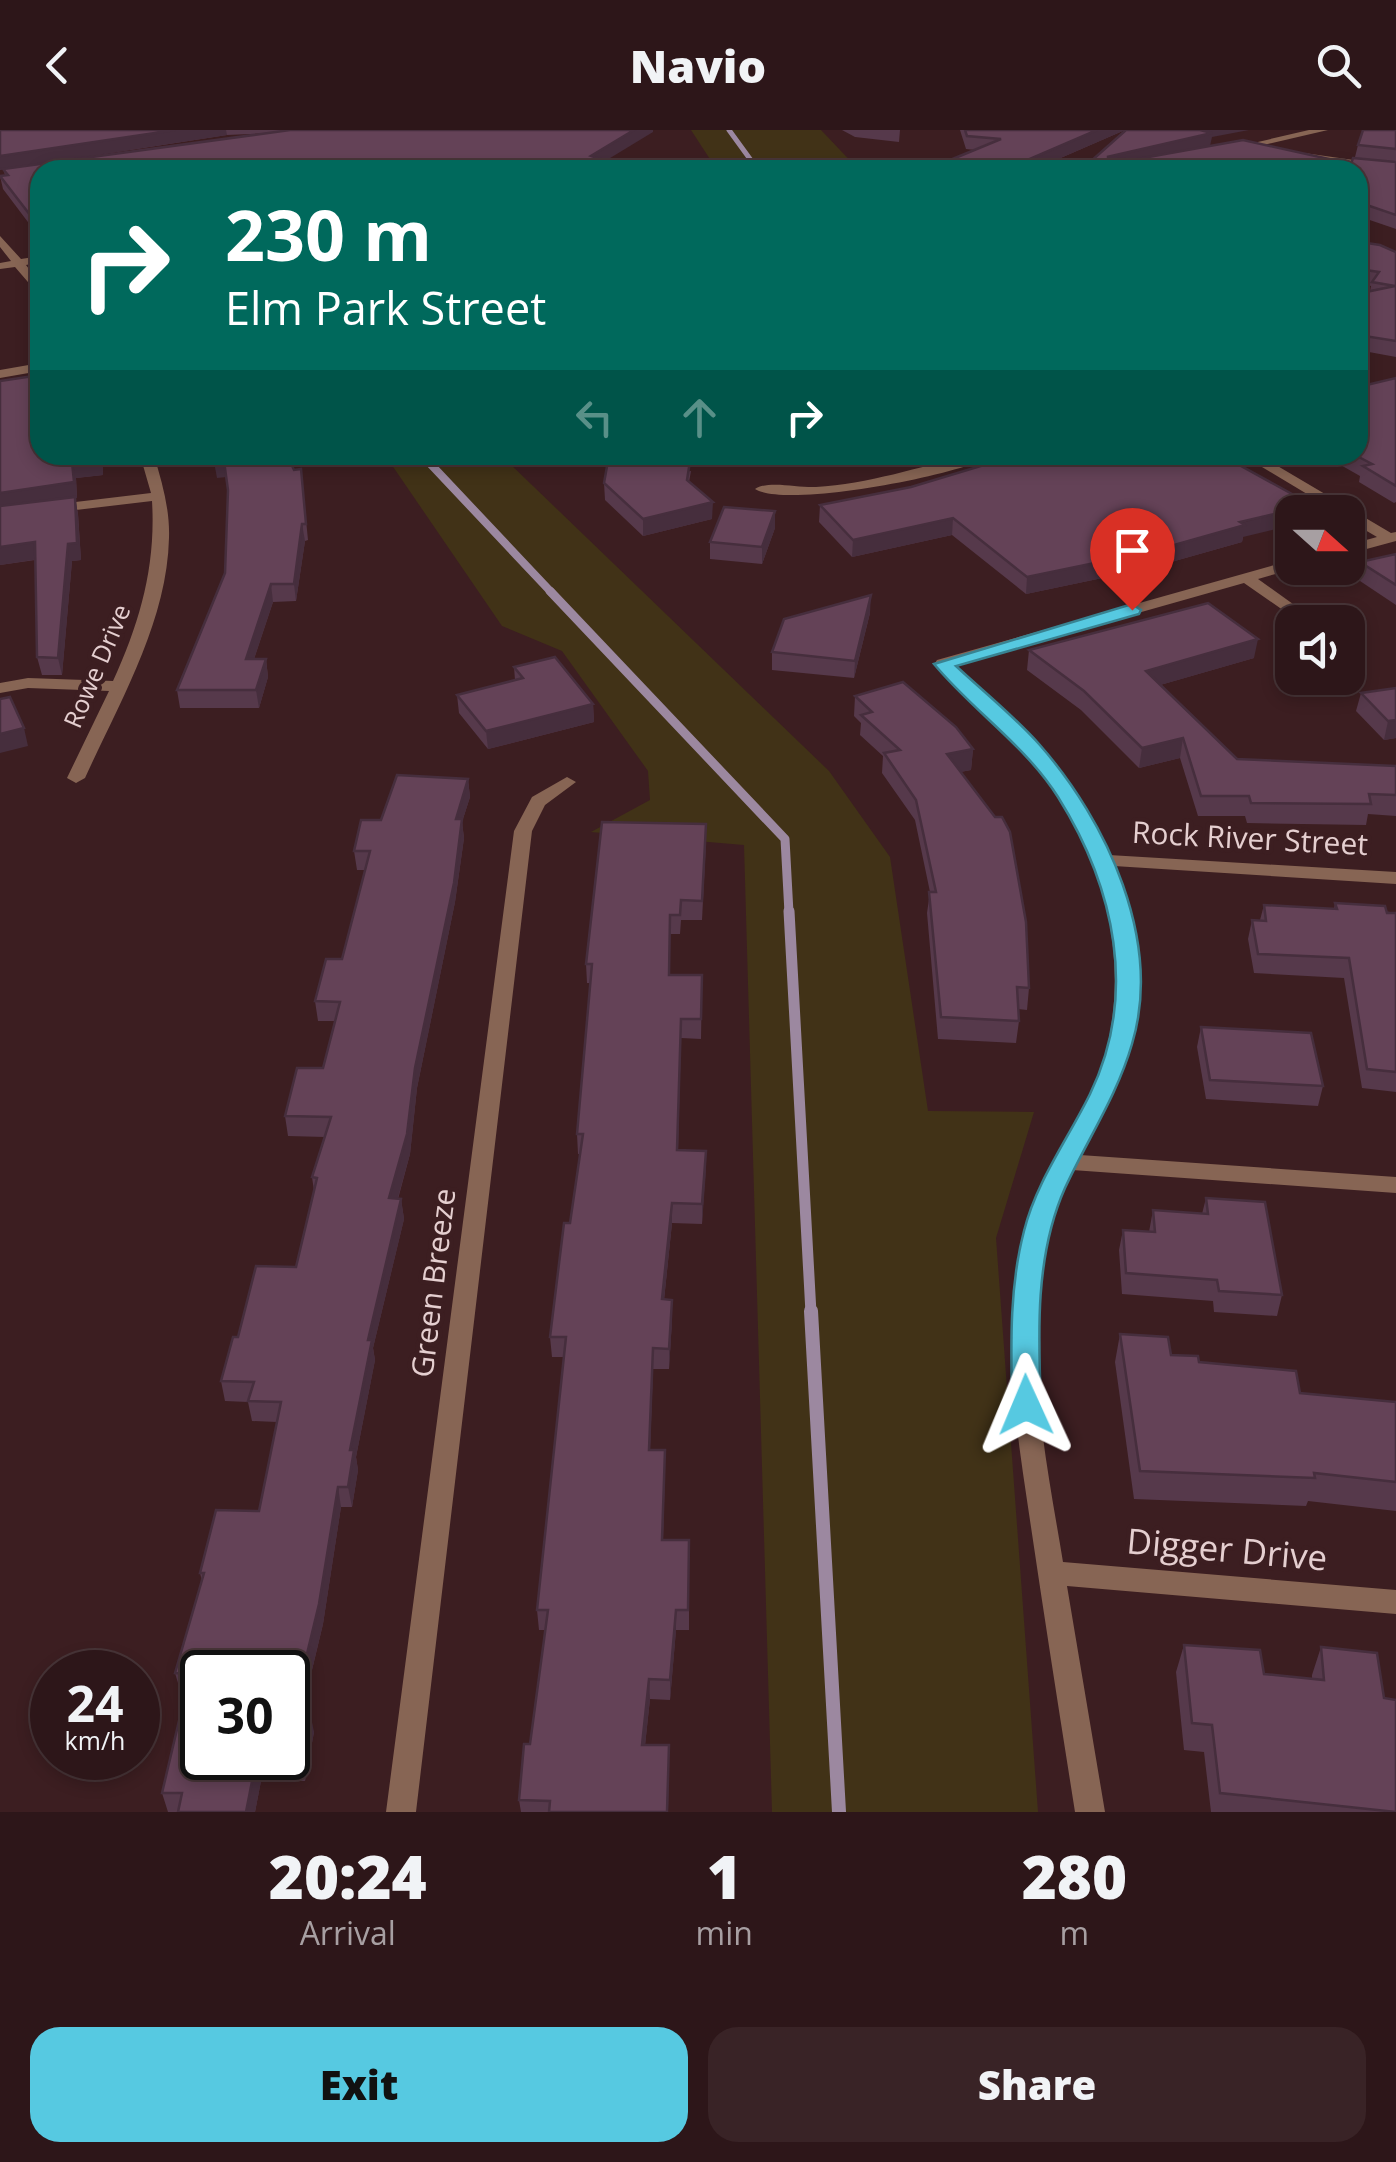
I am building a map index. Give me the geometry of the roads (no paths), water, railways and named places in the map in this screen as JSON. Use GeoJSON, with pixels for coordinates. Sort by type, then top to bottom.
{"type":"FeatureCollection","features":[{"type":"Feature","properties":{"kind":"street"},"geometry":{"type":"LineString","coordinates":[[1228,149],[1323,130]]}},
{"type":"Feature","properties":{"kind":"street"},"geometry":{"type":"LineString","coordinates":[[1264,142],[1329,160]]}},
{"type":"Feature","properties":{"kind":"street"},"geometry":{"type":"LineString","coordinates":[[1368,165],[1396,168]]}},
{"type":"Feature","properties":{"kind":"street"},"geometry":{"type":"LineString","coordinates":[[0,239],[30,279]]}},
{"type":"Feature","properties":{"kind":"street"},"geometry":{"type":"LineString","coordinates":[[0,266],[30,261]]}},
{"type":"Feature","properties":{"kind":"street"},"geometry":{"type":"LineString","coordinates":[[0,374],[30,369]]}},
{"type":"Feature","properties":{"kind":"street","name":"Rowe Drive"},"geometry":{"type":"LineString","coordinates":[[76,778],[144,628],[160,570],[164,542],[149,465]]}},
{"type":"Feature","properties":{"kind":"street"},"geometry":{"type":"LineString","coordinates":[[762,488],[806,493],[841,490],[945,465]]}},
{"type":"Feature","properties":{"kind":"street"},"geometry":{"type":"LineString","coordinates":[[1267,465],[1316,495]]}},
{"type":"Feature","properties":{"kind":"street"},"geometry":{"type":"LineString","coordinates":[[0,514],[158,496]]}},
{"type":"Feature","properties":{"kind":"street"},"geometry":{"type":"LineString","coordinates":[[1365,523],[1392,537]]}},
{"type":"Feature","properties":{"kind":"street"},"geometry":{"type":"LineString","coordinates":[[1365,545],[1392,537]]}},
{"type":"Feature","properties":{"kind":"street"},"geometry":{"type":"LineString","coordinates":[[1090,1812],[1026,1405],[1024,1321],[1037,1231],[1066,1162],[1104,1091],[1122,1040],[1129,992],[1128,950],[1120,910],[1102,860],[1068,797],[1032,749],[944,664],[1275,570]]}},
{"type":"Feature","properties":{"kind":"street"},"geometry":{"type":"LineString","coordinates":[[1246,578],[1285,605]]}},
{"type":"Feature","properties":{"kind":"street"},"geometry":{"type":"LineString","coordinates":[[0,688],[46,683],[117,686]]}},
{"type":"Feature","properties":{"kind":"street","name":"Green Breeze"},"geometry":{"type":"LineString","coordinates":[[401,1812],[523,831],[528,810],[544,794],[567,782]]}},
{"type":"Feature","properties":{"kind":"street","name":"Rock River Street"},"geometry":{"type":"LineString","coordinates":[[1102,860],[1396,878]]}},
{"type":"Feature","properties":{"kind":"street"},"geometry":{"type":"LineString","coordinates":[[1066,1162],[1396,1184]]}},
{"type":"Feature","properties":{"kind":"street","name":"Digger Drive"},"geometry":{"type":"LineString","coordinates":[[1051,1573],[1396,1602]]}},
{"type":"Feature","properties":{"kind":"waterway"},"geometry":{"type":"LineString","coordinates":[[729,130],[751,160]]}},
{"type":"Feature","properties":{"kind":"waterway"},"geometry":{"type":"LineString","coordinates":[[431,465],[552,593]]}},
{"type":"Feature","properties":{"kind":"waterway"},"geometry":{"type":"LineString","coordinates":[[550,591],[785,839],[789,913]]}},
{"type":"Feature","properties":{"kind":"waterway"},"geometry":{"type":"LineString","coordinates":[[789,911],[811,1313]]}},
{"type":"Feature","properties":{"kind":"waterway"},"geometry":{"type":"LineString","coordinates":[[811,1311],[839,1812]]}}]}
